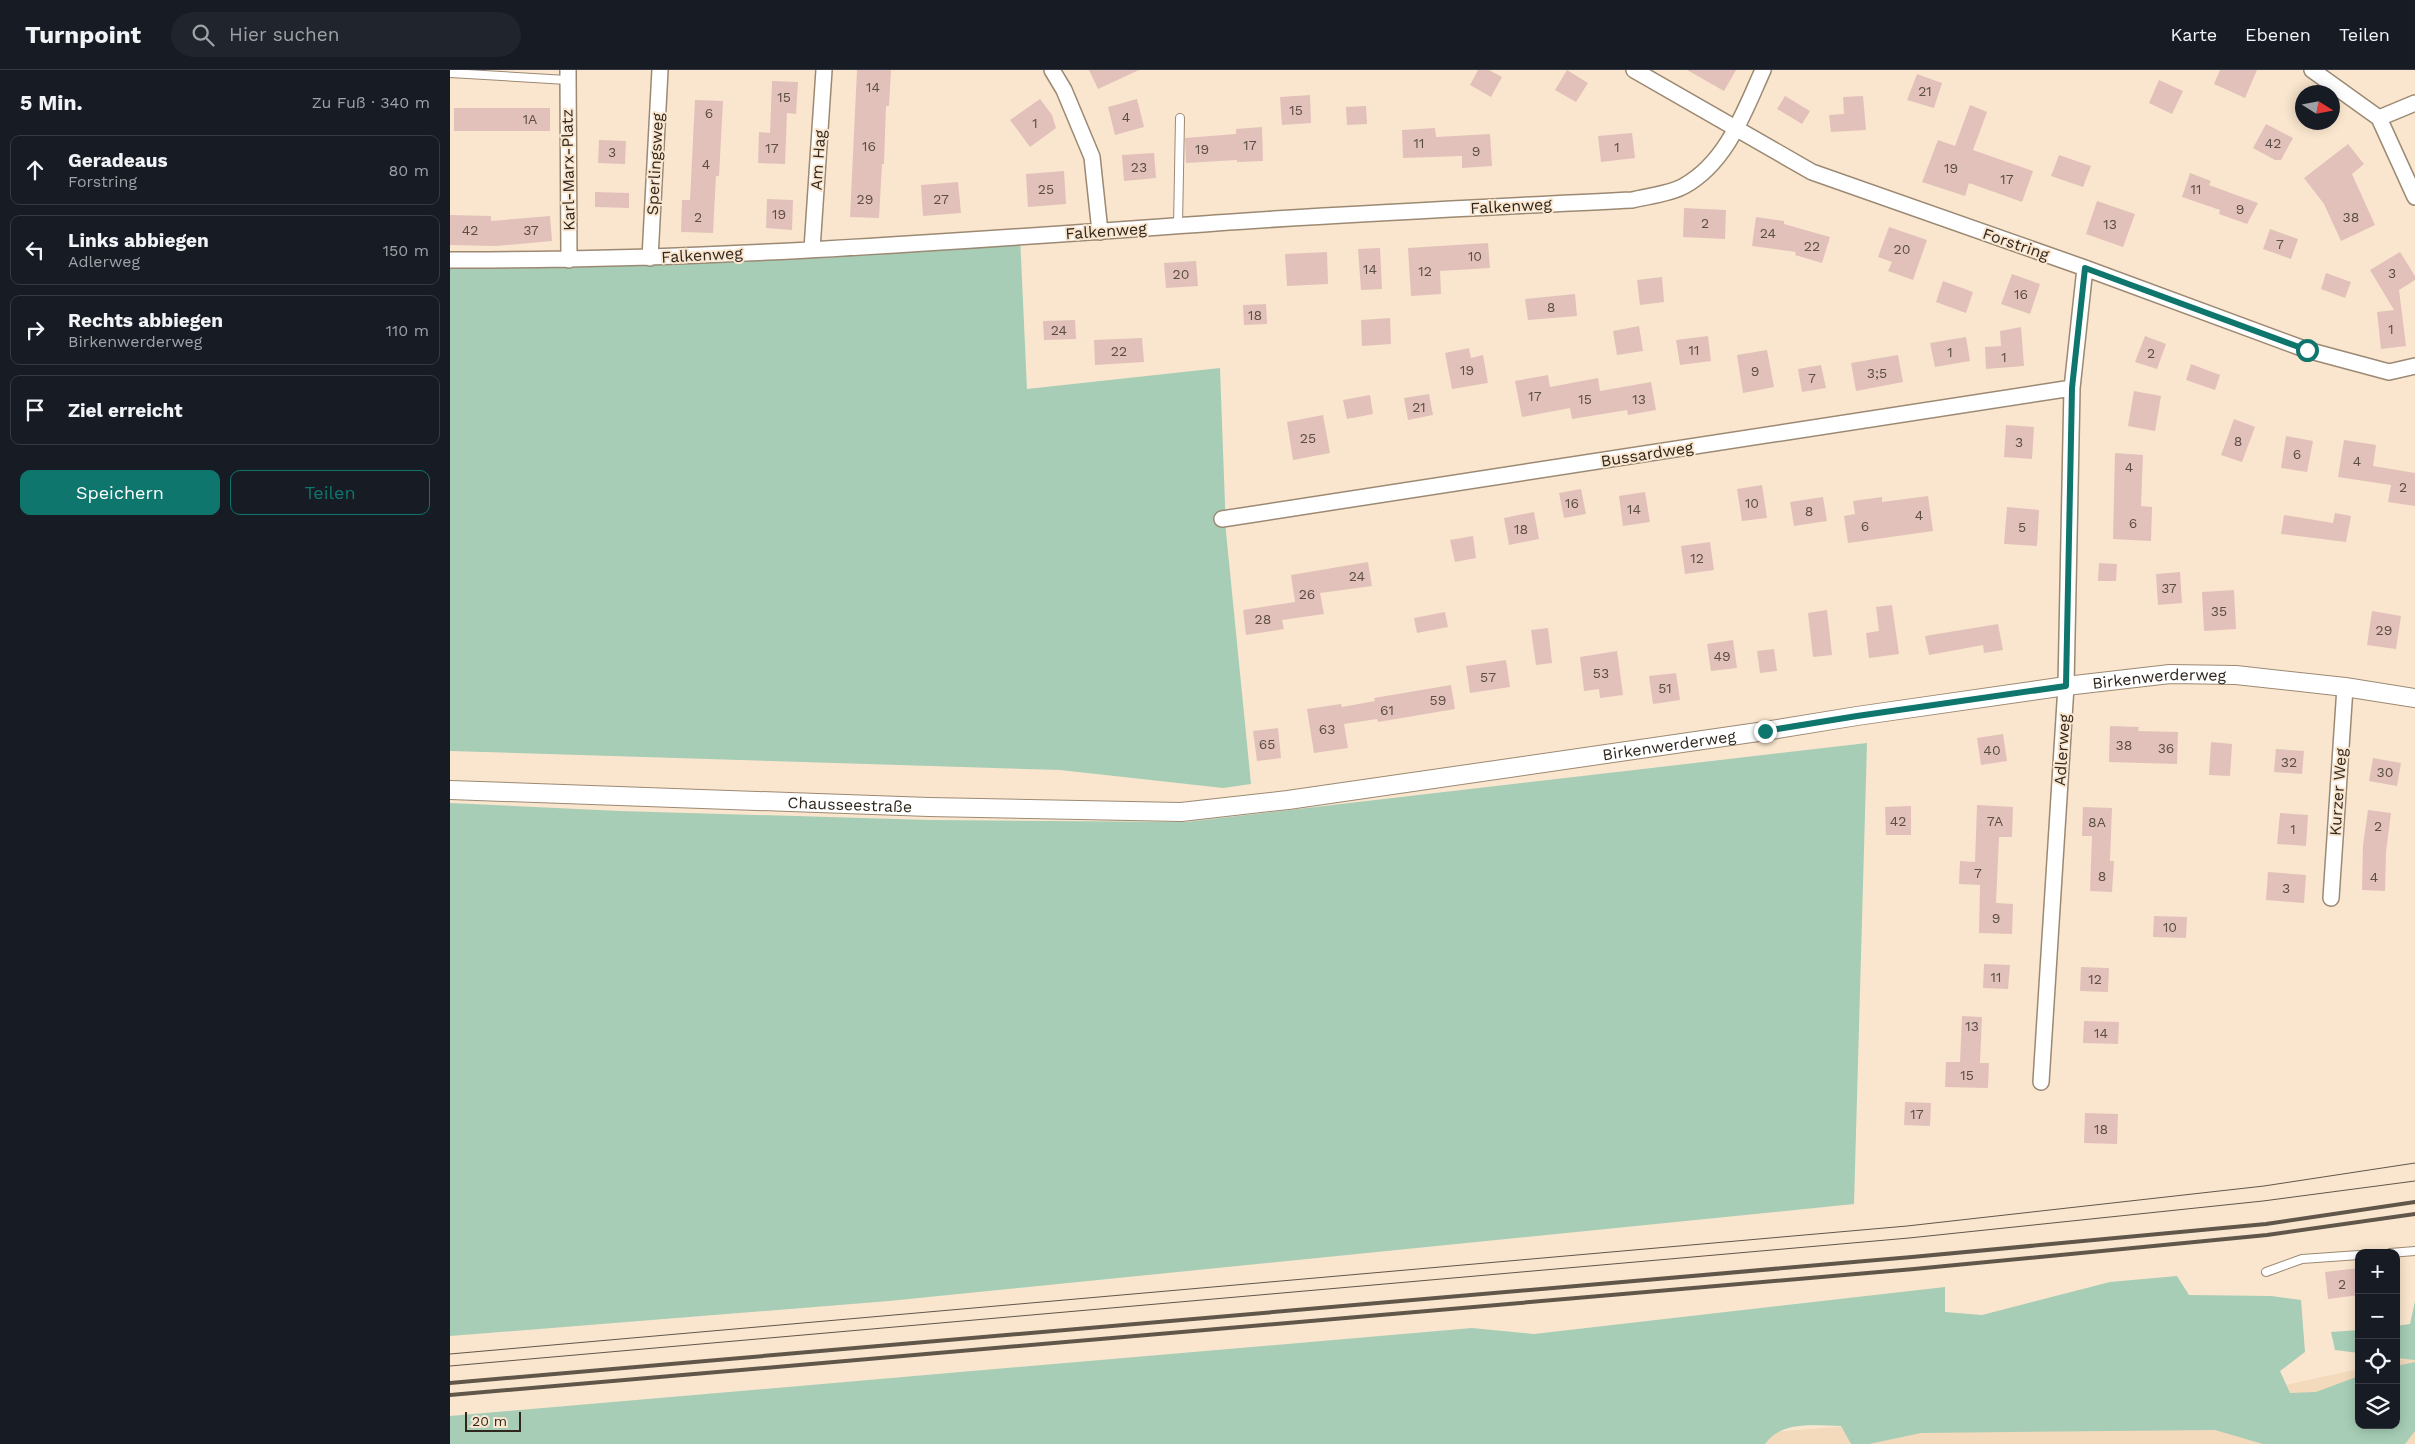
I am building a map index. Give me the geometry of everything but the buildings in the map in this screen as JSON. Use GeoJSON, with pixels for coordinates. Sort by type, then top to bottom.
{"type":"FeatureCollection","features":[{"type":"Feature","properties":{"kind":"street","name":"Sperlingsweg"},"geometry":{"type":"LineString","coordinates":[[650,258],[660,70]]}},
{"type":"Feature","properties":{"kind":"street","name":"Am Hag"},"geometry":{"type":"LineString","coordinates":[[812,249],[824,70]]}},
{"type":"Feature","properties":{"kind":"street"},"geometry":{"type":"LineString","coordinates":[[1052,70],[1064,90],[1092,157],[1100,232]]}},
{"type":"Feature","properties":{"kind":"street","name":"Forstring"},"geometry":{"type":"LineString","coordinates":[[1634,70],[1812,172],[2085,268],[2307,350],[2389,372],[2415,366]]}},
{"type":"Feature","properties":{"kind":"street","name":"Falkenweg"},"geometry":{"type":"LineString","coordinates":[[450,260],[650,258],[1632,200],[1684,186],[1716,160],[1736,130],[1763,70]]}},
{"type":"Feature","properties":{"kind":"street"},"geometry":{"type":"LineString","coordinates":[[2312,70],[2379,118],[2415,197]]}},
{"type":"Feature","properties":{"kind":"street","name":"Karl-Marx-Platz"},"geometry":{"type":"LineString","coordinates":[[568,75],[569,260]]}},
{"type":"Feature","properties":{"kind":"street"},"geometry":{"type":"LineString","coordinates":[[2379,118],[2415,103]]}},
{"type":"Feature","properties":{"kind":"street","name":"Adlerweg"},"geometry":{"type":"LineString","coordinates":[[2040,1082],[2066,686],[2072,388],[2085,268]]}},
{"type":"Feature","properties":{"kind":"street","name":"Bussardweg"},"geometry":{"type":"LineString","coordinates":[[1222,519],[2072,388]]}},
{"type":"Feature","properties":{"kind":"street","name":"Birkenwerderweg"},"geometry":{"type":"LineString","coordinates":[[1249,805],[2066,686],[2170,674],[2236,675],[2345,687],[2415,698]]}},
{"type":"Feature","properties":{"kind":"street","name":"Kurzer Weg"},"geometry":{"type":"LineString","coordinates":[[2331,898],[2345,687]]}},
{"type":"Feature","properties":{"kind":"street","name":"Chausseestraße"},"geometry":{"type":"LineString","coordinates":[[450,790],[919,807],[1181,812],[1249,805]]}},
{"type":"Feature","properties":{"kind":"lane","name":"Karl-Marx-Platz"},"geometry":{"type":"LineString","coordinates":[[450,73],[568,75]]}},
{"type":"Feature","properties":{"kind":"lane"},"geometry":{"type":"LineString","coordinates":[[1178,226],[1180,118]]}},
{"type":"Feature","properties":{"kind":"lane"},"geometry":{"type":"LineString","coordinates":[[2400,1252],[2415,1251]]}},
{"type":"Feature","properties":{"kind":"lane"},"geometry":{"type":"LineString","coordinates":[[2266,1272],[2302,1259],[2355,1255]]}},
{"type":"Feature","properties":{"kind":"shaded area"},"geometry":{"type":"Polygon","coordinates":[[[2415,1356],[2415,1444],[1622,1444],[2238,1395],[2355,1370],[2355,1429],[2400,1429],[2400,1360],[2415,1356]]]}},
{"type":"Feature","properties":{"kind":"green space"},"geometry":{"type":"Polygon","coordinates":[[[1020,236],[1027,389],[1220,368],[1226,532],[1251,784],[1223,788],[1060,770],[450,751],[450,260],[1020,236]]]}},
{"type":"Feature","properties":{"kind":"green space"},"geometry":{"type":"Polygon","coordinates":[[[1867,743],[1854,1204],[889,1301],[450,1336],[450,803],[620,811],[930,820],[1186,822],[1867,743]]]}},
{"type":"Feature","properties":{"kind":"green space"},"geometry":{"type":"Polygon","coordinates":[[[2177,1276],[2189,1295],[2271,1296],[2301,1300],[2305,1352],[2280,1371],[2290,1393],[2316,1392],[2355,1377],[2355,1429],[2400,1429],[2400,1365],[2415,1362],[2415,1431],[2405,1444],[2263,1444],[2215,1430],[1921,1433],[1869,1444],[1851,1444],[1841,1426],[1810,1425],[1780,1431],[1765,1444],[450,1444],[450,1416],[1472,1328],[1534,1334],[1945,1287],[1945,1312],[1982,1315],[2110,1282],[2177,1276]]]}},
{"type":"Feature","properties":{"kind":"green space"},"geometry":{"type":"Polygon","coordinates":[[[2415,1301],[2415,1360],[2400,1358],[2400,1325],[2410,1324],[2415,1301]]]}},
{"type":"Feature","properties":{"kind":"green space"},"geometry":{"type":"Polygon","coordinates":[[[2355,1330],[2355,1352],[2335,1350],[2331,1332],[2355,1330]]]}},
{"type":"Feature","properties":{"kind":"tram line"},"geometry":{"type":"LineString","coordinates":[[450,1354],[1907,1226],[2264,1186],[2415,1163]]}},
{"type":"Feature","properties":{"kind":"tram line"},"geometry":{"type":"LineString","coordinates":[[450,1366],[1909,1238],[2263,1201],[2415,1181]]}},
{"type":"Feature","properties":{"kind":"railway"},"geometry":{"type":"LineString","coordinates":[[450,1383],[1912,1257],[2266,1224],[2415,1202]]}},
{"type":"Feature","properties":{"kind":"railway"},"geometry":{"type":"LineString","coordinates":[[450,1395],[1914,1269],[2267,1235],[2415,1214]]}},
{"type":"Feature","properties":{"kind":"route"},"geometry":{"type":"LineString","coordinates":[[1765,731],[2066,686],[2072,388],[2085,268],[2307,350]]}}]}
